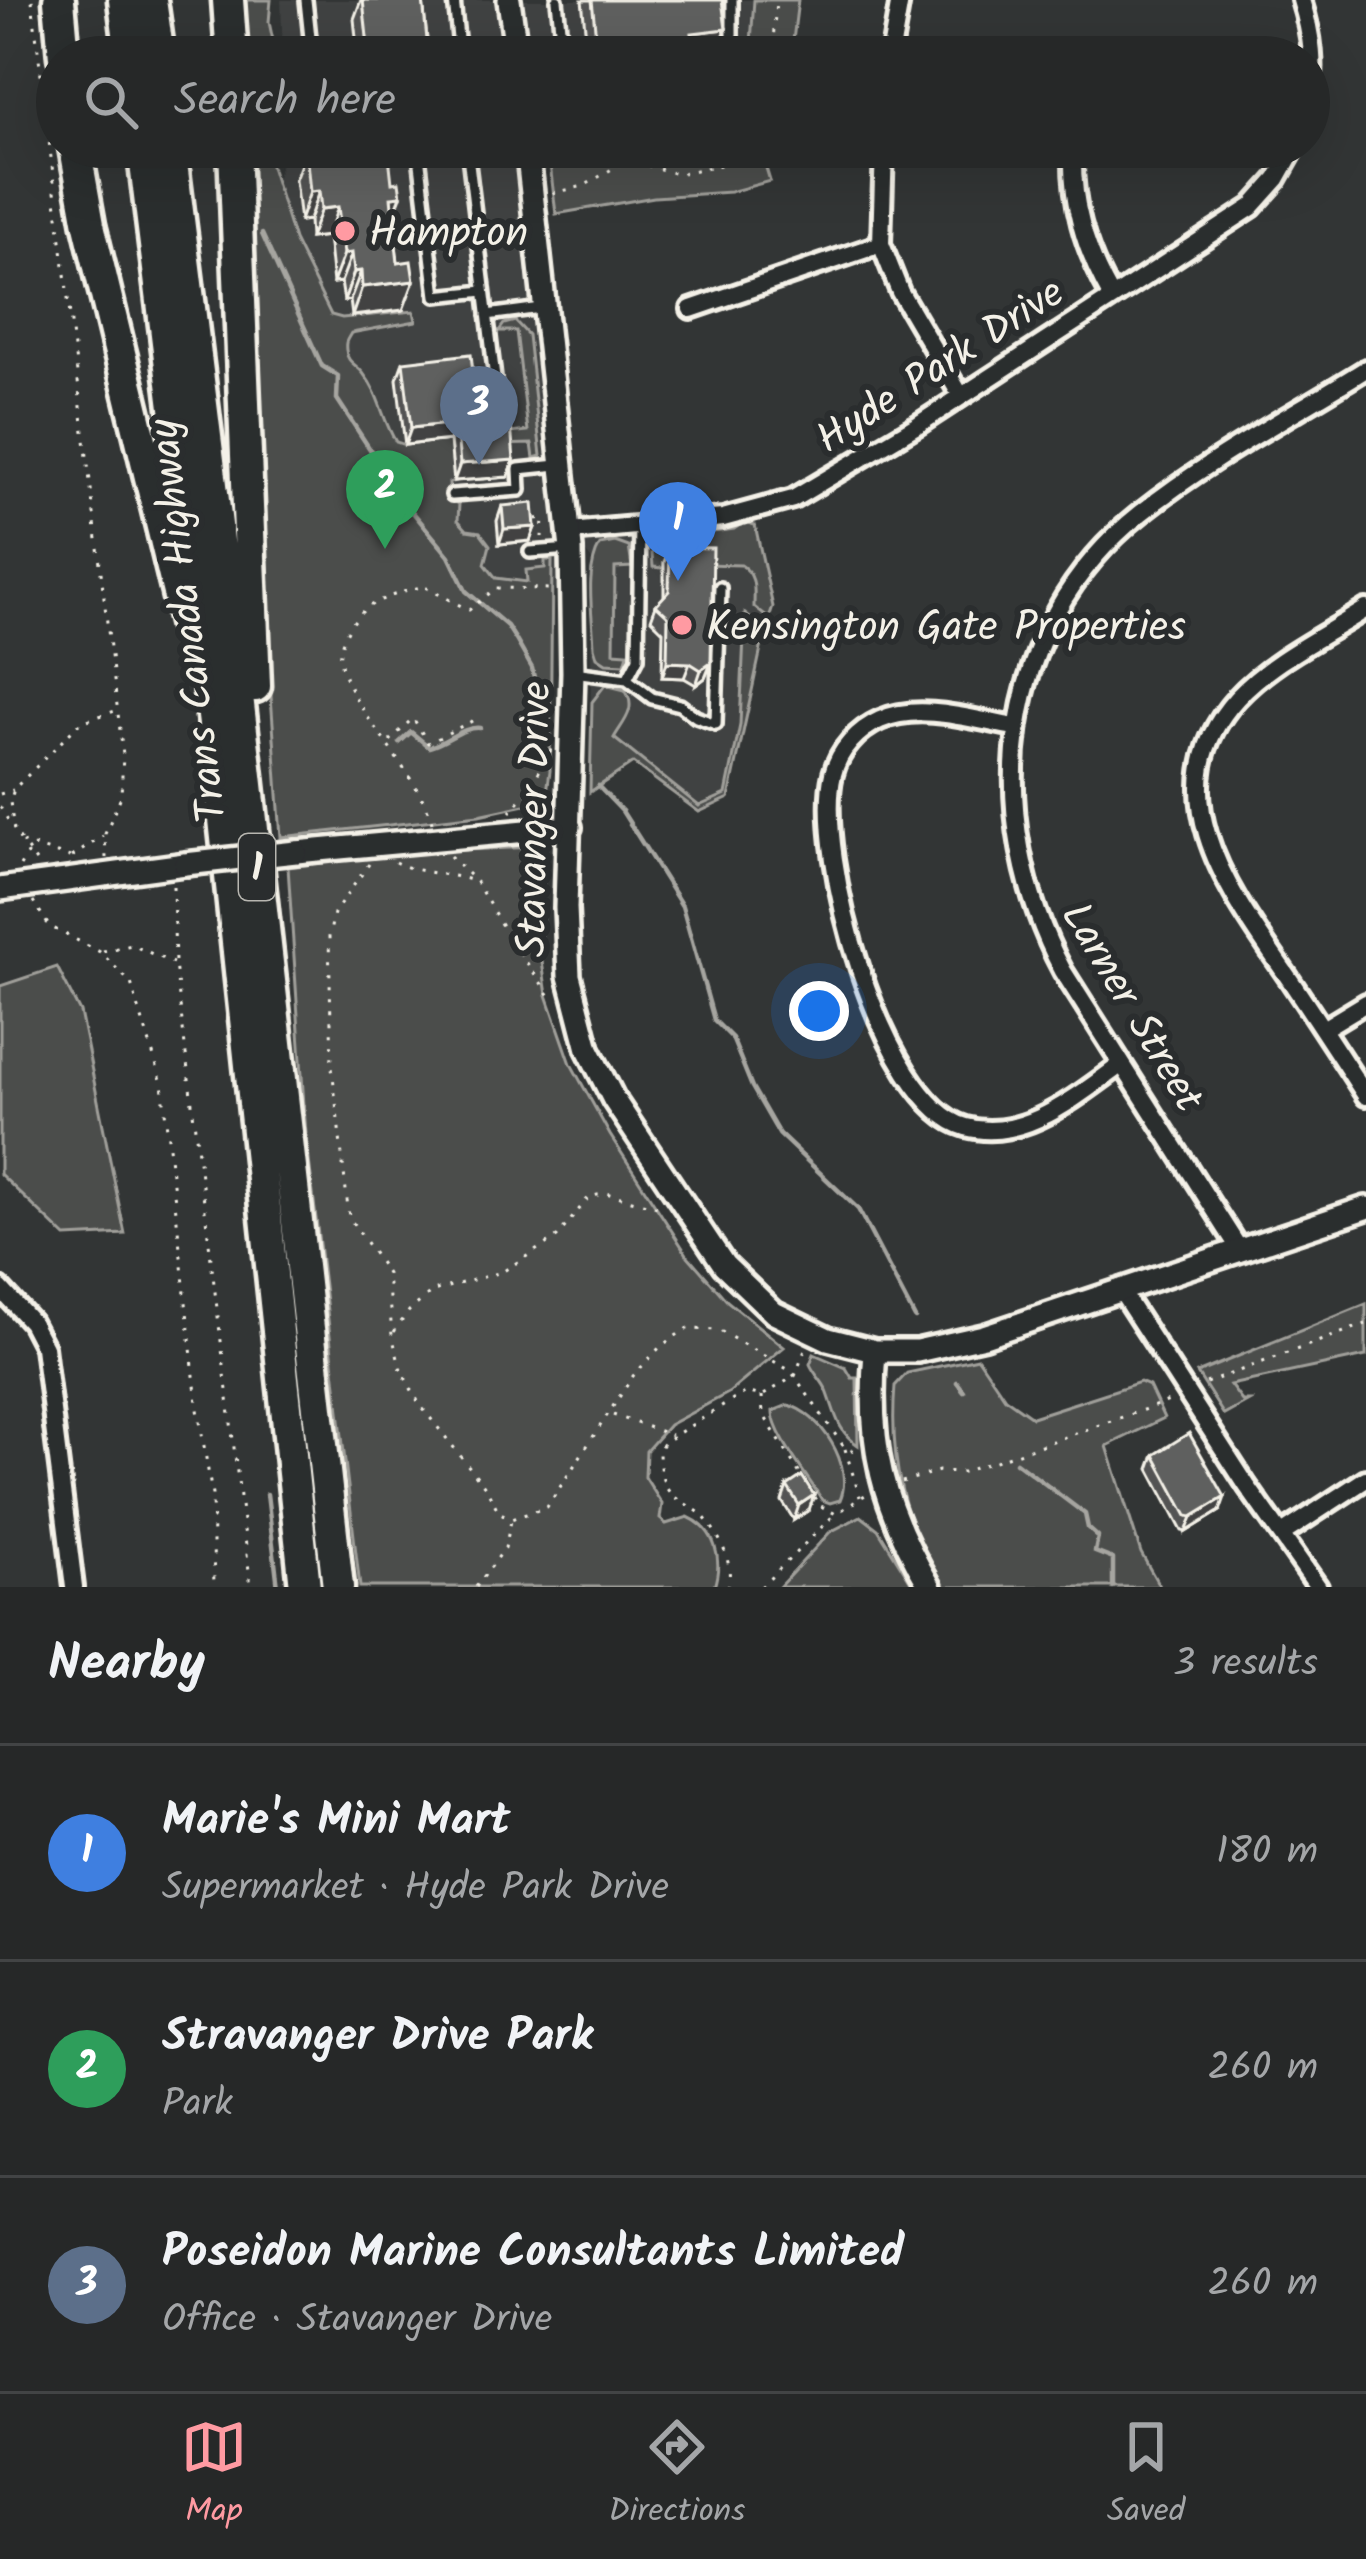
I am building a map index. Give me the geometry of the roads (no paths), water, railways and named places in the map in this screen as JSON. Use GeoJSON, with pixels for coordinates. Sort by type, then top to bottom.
{"type":"FeatureCollection","features":[{"type":"Feature","properties":{"kind":"highway"},"geometry":{"type":"LineString","coordinates":[[59,0],[62,36]]}},
{"type":"Feature","properties":{"kind":"highway"},"geometry":{"type":"LineString","coordinates":[[124,0],[128,36]]}},
{"type":"Feature","properties":{"kind":"highway"},"geometry":{"type":"LineString","coordinates":[[151,0],[155,36]]}},
{"type":"Feature","properties":{"kind":"highway"},"geometry":{"type":"LineString","coordinates":[[228,0],[231,36]]}},
{"type":"Feature","properties":{"kind":"highway"},"geometry":{"type":"LineString","coordinates":[[79,168],[184,618],[245,1016]]}},
{"type":"Feature","properties":{"kind":"highway","name":"Trans Canada Highway"},"geometry":{"type":"LineString","coordinates":[[145,168],[196,562],[305,1587]]}},
{"type":"Feature","properties":{"kind":"highway","name":"Trans Canada Highway"},"geometry":{"type":"LineString","coordinates":[[173,168],[338,1587]]}},
{"type":"Feature","properties":{"kind":"highway"},"geometry":{"type":"LineString","coordinates":[[235,168],[266,944]]}},
{"type":"Feature","properties":{"kind":"street"},"geometry":{"type":"LineString","coordinates":[[509,0],[514,36]]}},
{"type":"Feature","properties":{"kind":"street"},"geometry":{"type":"LineString","coordinates":[[894,36],[900,0]]}},
{"type":"Feature","properties":{"kind":"street"},"geometry":{"type":"LineString","coordinates":[[1301,0],[1312,36]]}},
{"type":"Feature","properties":{"kind":"street","name":"Stavanger Drive"},"geometry":{"type":"LineString","coordinates":[[529,168],[570,540],[569,976],[588,1048],[614,1100],[724,1265],[774,1313],[841,1344],[875,1351],[917,1351],[968,1342],[1366,1208]]}},
{"type":"Feature","properties":{"kind":"street"},"geometry":{"type":"LineString","coordinates":[[883,168],[881,244],[900,292],[961,396]]}},
{"type":"Feature","properties":{"kind":"street"},"geometry":{"type":"LineString","coordinates":[[1072,168],[1079,221],[1093,263],[1111,296]]}},
{"type":"Feature","properties":{"kind":"street","name":"Hyde Park Drive"},"geometry":{"type":"LineString","coordinates":[[570,540],[640,526],[723,518],[793,499],[1252,207],[1283,168]]}},
{"type":"Feature","properties":{"kind":"street"},"geometry":{"type":"LineString","coordinates":[[691,308],[881,244]]}},
{"type":"Feature","properties":{"kind":"street","name":"Larner Street"},"geometry":{"type":"LineString","coordinates":[[1240,1250],[1063,971],[1031,903],[1013,814],[1015,728],[1042,645],[1060,608],[1103,548],[1140,513],[1178,487],[1366,369]]}},
{"type":"Feature","properties":{"kind":"street"},"geometry":{"type":"LineString","coordinates":[[1366,609],[1266,673],[1238,698],[1209,742],[1202,815],[1213,858],[1366,1096]]}},
{"type":"Feature","properties":{"kind":"street"},"geometry":{"type":"LineString","coordinates":[[1015,728],[926,712],[903,713],[882,719],[848,743],[833,772],[831,810],[839,887],[854,955],[874,1010],[930,1107],[963,1126],[996,1131],[1034,1121],[1122,1064]]}},
{"type":"Feature","properties":{"kind":"street"},"geometry":{"type":"LineString","coordinates":[[0,889],[296,852],[570,827]]}},
{"type":"Feature","properties":{"kind":"street"},"geometry":{"type":"LineString","coordinates":[[1323,1030],[1366,1003]]}},
{"type":"Feature","properties":{"kind":"street"},"geometry":{"type":"LineString","coordinates":[[0,1288],[31,1322],[44,1347],[74,1587]]}},
{"type":"Feature","properties":{"kind":"street"},"geometry":{"type":"LineString","coordinates":[[1121,1291],[1318,1587]]}},
{"type":"Feature","properties":{"kind":"street"},"geometry":{"type":"LineString","coordinates":[[875,1351],[872,1382],[883,1488],[930,1587]]}},
{"type":"Feature","properties":{"kind":"street"},"geometry":{"type":"LineString","coordinates":[[1282,1534],[1366,1478]]}},
{"type":"Feature","properties":{"kind":"lane"},"geometry":{"type":"LineString","coordinates":[[305,0],[309,36]]}},
{"type":"Feature","properties":{"kind":"lane"},"geometry":{"type":"LineString","coordinates":[[454,0],[458,36]]}},
{"type":"Feature","properties":{"kind":"lane"},"geometry":{"type":"LineString","coordinates":[[557,0],[561,36]]}},
{"type":"Feature","properties":{"kind":"lane"},"geometry":{"type":"LineString","coordinates":[[732,0],[732,36]]}},
{"type":"Feature","properties":{"kind":"lane"},"geometry":{"type":"LineString","coordinates":[[421,168],[436,296],[484,291]]}},
{"type":"Feature","properties":{"kind":"lane"},"geometry":{"type":"LineString","coordinates":[[469,168],[501,428]]}},
{"type":"Feature","properties":{"kind":"lane"},"geometry":{"type":"LineString","coordinates":[[487,315],[546,307]]}},
{"type":"Feature","properties":{"kind":"lane"},"geometry":{"type":"LineString","coordinates":[[452,495],[520,490],[519,469],[563,465]]}},
{"type":"Feature","properties":{"kind":"lane"},"geometry":{"type":"LineString","coordinates":[[627,679],[638,658],[640,526]]}},
{"type":"Feature","properties":{"kind":"lane"},"geometry":{"type":"LineString","coordinates":[[534,548],[570,540]]}},
{"type":"Feature","properties":{"kind":"lane"},"geometry":{"type":"LineString","coordinates":[[573,673],[627,679],[652,698],[680,705],[716,724],[720,588]]}},
{"type":"Feature","properties":{"kind":"waterway"},"geometry":{"type":"LineString","coordinates":[[262,234],[322,366],[338,376],[337,399],[406,504],[449,556],[466,591],[507,626],[532,668],[541,712]]}},
{"type":"Feature","properties":{"kind":"waterway"},"geometry":{"type":"LineString","coordinates":[[399,743],[411,732],[429,747],[480,728]]}},
{"type":"Feature","properties":{"kind":"waterway"},"geometry":{"type":"LineString","coordinates":[[598,786],[622,811],[682,906],[714,1020],[732,1038],[779,1134],[858,1209],[915,1318]]}},
{"type":"Feature","properties":{"kind":"waterway"},"geometry":{"type":"LineString","coordinates":[[957,1382],[964,1391]]}},
{"type":"Feature","properties":{"kind":"waterway"},"geometry":{"type":"LineString","coordinates":[[1016,1462],[1085,1514],[1088,1528],[1098,1537],[1095,1552],[1113,1559],[1113,1587]]}},
{"type":"Feature","properties":{"kind":"waterway"},"geometry":{"type":"LineString","coordinates":[[267,1494],[278,1587]]}},
{"type":"Feature","properties":{"kind":"place","name":"Hampton"},"geometry":{"type":"Point","coordinates":[345,231]}},
{"type":"Feature","properties":{"kind":"place","name":"Poseidon Marine Consultants Limited"},"geometry":{"type":"Point","coordinates":[479,465]}},
{"type":"Feature","properties":{"kind":"place","name":"Stravanger Drive Park"},"geometry":{"type":"Point","coordinates":[385,549]}},
{"type":"Feature","properties":{"kind":"place","name":"Marie's Mini Mart"},"geometry":{"type":"Point","coordinates":[678,581]}},
{"type":"Feature","properties":{"kind":"place","name":"Kensington Gate Properties"},"geometry":{"type":"Point","coordinates":[682,625]}}]}
